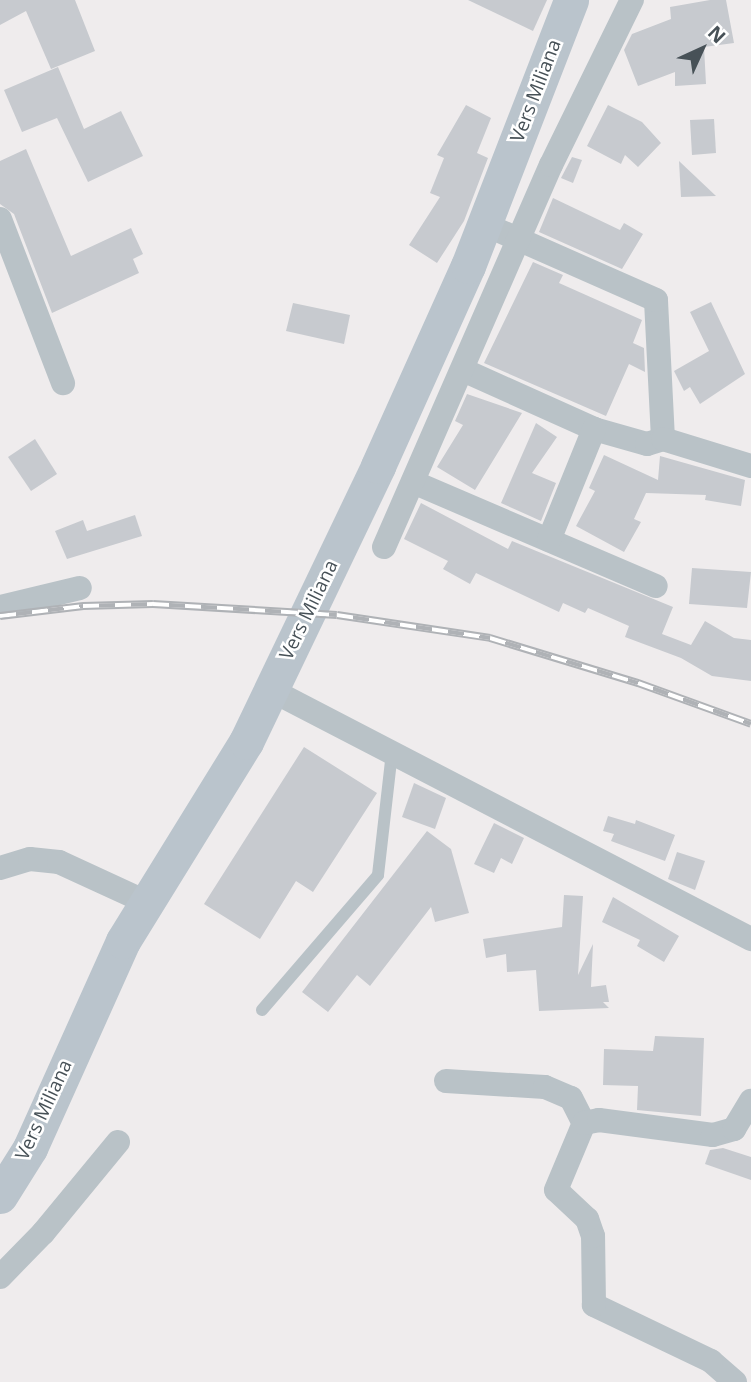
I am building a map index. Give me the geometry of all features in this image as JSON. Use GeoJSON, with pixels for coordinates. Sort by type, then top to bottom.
{"type":"FeatureCollection","features":[{"type":"Feature","properties":{"kind":"main road","name":"Vers Miliana"},"geometry":{"type":"LineString","coordinates":[[0,1196],[30,1148],[123,941],[246,742],[379,466],[484,225],[571,0]]}},
{"type":"Feature","properties":{"kind":"street"},"geometry":{"type":"LineString","coordinates":[[384,548],[518,242],[632,0]]}},
{"type":"Feature","properties":{"kind":"street"},"geometry":{"type":"LineString","coordinates":[[0,219],[63,383]]}},
{"type":"Feature","properties":{"kind":"street"},"geometry":{"type":"LineString","coordinates":[[484,225],[656,300],[663,439]]}},
{"type":"Feature","properties":{"kind":"street"},"geometry":{"type":"LineString","coordinates":[[463,370],[594,429],[647,444],[663,439],[751,466]]}},
{"type":"Feature","properties":{"kind":"street"},"geometry":{"type":"LineString","coordinates":[[549,540],[594,429]]}},
{"type":"Feature","properties":{"kind":"street"},"geometry":{"type":"LineString","coordinates":[[413,482],[656,586]]}},
{"type":"Feature","properties":{"kind":"street"},"geometry":{"type":"LineString","coordinates":[[0,607],[80,588]]}},
{"type":"Feature","properties":{"kind":"street"},"geometry":{"type":"LineString","coordinates":[[271,690],[751,939]]}},
{"type":"Feature","properties":{"kind":"street"},"geometry":{"type":"LineString","coordinates":[[0,868],[30,859],[59,862],[146,902]]}},
{"type":"Feature","properties":{"kind":"street"},"geometry":{"type":"LineString","coordinates":[[446,1081],[545,1087],[572,1098],[584,1123],[556,1190],[587,1219],[593,1236],[594,1305],[702,1356],[735,1382]]}},
{"type":"Feature","properties":{"kind":"street"},"geometry":{"type":"LineString","coordinates":[[584,1123],[599,1120],[713,1135],[734,1129],[751,1101]]}},
{"type":"Feature","properties":{"kind":"street"},"geometry":{"type":"LineString","coordinates":[[0,1276],[43,1233],[118,1142]]}},
{"type":"Feature","properties":{"kind":"lane"},"geometry":{"type":"LineString","coordinates":[[262,1010],[377,875],[392,752]]}},
{"type":"Feature","properties":{"kind":"building"},"geometry":{"type":"Polygon","coordinates":[[[0,0],[75,0],[95,51],[51,69],[26,11],[0,25],[0,0]]]}},
{"type":"Feature","properties":{"kind":"building"},"geometry":{"type":"Polygon","coordinates":[[[468,0],[547,0],[533,31],[468,0]]]}},
{"type":"Feature","properties":{"kind":"building"},"geometry":{"type":"Polygon","coordinates":[[[726,0],[734,43],[704,47],[706,84],[675,86],[675,72],[638,86],[624,50],[632,34],[671,19],[670,7],[726,0]]]}},
{"type":"Feature","properties":{"kind":"building"},"geometry":{"type":"Polygon","coordinates":[[[58,67],[84,129],[121,111],[143,156],[88,182],[57,118],[22,132],[4,90],[58,67]]]}},
{"type":"Feature","properties":{"kind":"building"},"geometry":{"type":"Polygon","coordinates":[[[466,105],[491,118],[477,153],[488,158],[464,221],[437,263],[409,245],[440,197],[430,193],[444,158],[437,155],[466,105]]]}},
{"type":"Feature","properties":{"kind":"building"},"geometry":{"type":"Polygon","coordinates":[[[608,105],[642,122],[661,143],[638,167],[625,155],[621,164],[587,146],[608,105]]]}},
{"type":"Feature","properties":{"kind":"building"},"geometry":{"type":"Polygon","coordinates":[[[714,119],[716,153],[692,155],[690,120],[714,119]]]}},
{"type":"Feature","properties":{"kind":"building"},"geometry":{"type":"Polygon","coordinates":[[[26,149],[71,256],[131,228],[143,254],[133,259],[139,273],[52,313],[14,214],[0,204],[0,161],[26,149]]]}},
{"type":"Feature","properties":{"kind":"building"},"geometry":{"type":"Polygon","coordinates":[[[572,157],[582,160],[573,183],[561,178],[572,157]]]}},
{"type":"Feature","properties":{"kind":"building"},"geometry":{"type":"Polygon","coordinates":[[[679,161],[716,196],[681,197],[679,161]]]}},
{"type":"Feature","properties":{"kind":"building"},"geometry":{"type":"Polygon","coordinates":[[[553,198],[620,230],[624,223],[643,234],[622,269],[539,232],[553,198]]]}},
{"type":"Feature","properties":{"kind":"building"},"geometry":{"type":"Polygon","coordinates":[[[533,262],[563,275],[559,283],[642,320],[633,343],[644,348],[645,372],[629,364],[606,416],[484,363],[533,262]]]}},
{"type":"Feature","properties":{"kind":"building"},"geometry":{"type":"Polygon","coordinates":[[[711,302],[745,374],[700,404],[690,387],[684,391],[674,371],[709,351],[690,312],[711,302]]]}},
{"type":"Feature","properties":{"kind":"building"},"geometry":{"type":"Polygon","coordinates":[[[293,303],[350,315],[344,344],[286,331],[293,303]]]}},
{"type":"Feature","properties":{"kind":"building"},"geometry":{"type":"Polygon","coordinates":[[[467,394],[522,413],[475,490],[437,467],[463,425],[455,421],[467,394]]]}},
{"type":"Feature","properties":{"kind":"building"},"geometry":{"type":"Polygon","coordinates":[[[536,423],[557,437],[532,473],[556,483],[541,521],[501,503],[536,423]]]}},
{"type":"Feature","properties":{"kind":"building"},"geometry":{"type":"Polygon","coordinates":[[[35,439],[57,474],[31,491],[8,457],[35,439]]]}},
{"type":"Feature","properties":{"kind":"building"},"geometry":{"type":"Polygon","coordinates":[[[604,455],[658,480],[660,456],[745,480],[741,506],[705,500],[706,495],[646,493],[634,519],[641,522],[624,552],[576,526],[595,491],[589,488],[604,455]]]}},
{"type":"Feature","properties":{"kind":"building"},"geometry":{"type":"Polygon","coordinates":[[[421,503],[508,549],[512,541],[673,607],[662,634],[691,645],[705,621],[734,638],[751,640],[751,681],[712,676],[681,658],[625,637],[629,626],[588,608],[585,613],[563,603],[559,612],[476,573],[470,584],[443,569],[448,561],[404,539],[421,503]]]}},
{"type":"Feature","properties":{"kind":"building"},"geometry":{"type":"Polygon","coordinates":[[[135,515],[142,536],[67,559],[55,531],[83,520],[87,531],[135,515]]]}},
{"type":"Feature","properties":{"kind":"building"},"geometry":{"type":"Polygon","coordinates":[[[692,568],[751,572],[747,608],[689,604],[692,568]]]}},
{"type":"Feature","properties":{"kind":"building"},"geometry":{"type":"Polygon","coordinates":[[[304,747],[377,793],[313,892],[296,881],[260,939],[204,904],[304,747]]]}},
{"type":"Feature","properties":{"kind":"building"},"geometry":{"type":"Polygon","coordinates":[[[414,783],[446,798],[435,829],[402,817],[414,783]]]}},
{"type":"Feature","properties":{"kind":"building"},"geometry":{"type":"Polygon","coordinates":[[[608,816],[635,824],[636,820],[675,835],[665,861],[611,841],[614,834],[603,831],[608,816]]]}},
{"type":"Feature","properties":{"kind":"building"},"geometry":{"type":"Polygon","coordinates":[[[494,823],[524,838],[512,864],[501,858],[494,873],[474,864],[494,823]]]}},
{"type":"Feature","properties":{"kind":"building"},"geometry":{"type":"Polygon","coordinates":[[[427,831],[451,849],[469,913],[435,922],[431,907],[370,986],[357,975],[328,1012],[302,992],[427,831]]]}},
{"type":"Feature","properties":{"kind":"building"},"geometry":{"type":"Polygon","coordinates":[[[677,852],[705,861],[695,890],[668,879],[677,852]]]}},
{"type":"Feature","properties":{"kind":"building"},"geometry":{"type":"Polygon","coordinates":[[[564,895],[583,896],[578,975],[593,944],[591,987],[606,985],[609,1002],[603,1002],[609,1008],[539,1011],[536,970],[507,972],[506,954],[486,958],[483,939],[562,927],[564,895]]]}},
{"type":"Feature","properties":{"kind":"building"},"geometry":{"type":"Polygon","coordinates":[[[613,897],[679,936],[664,962],[637,946],[640,940],[602,922],[613,897]]]}},
{"type":"Feature","properties":{"kind":"building"},"geometry":{"type":"Polygon","coordinates":[[[655,1036],[704,1038],[701,1116],[637,1110],[638,1086],[603,1085],[604,1049],[653,1051],[655,1036]]]}},
{"type":"Feature","properties":{"kind":"building"},"geometry":{"type":"Polygon","coordinates":[[[723,1148],[751,1157],[751,1180],[705,1164],[710,1150],[723,1148]]]}},
{"type":"Feature","properties":{"kind":"railway"},"geometry":{"type":"LineString","coordinates":[[0,616],[83,606],[153,604],[337,615],[490,638],[638,683],[751,724]]}}]}
